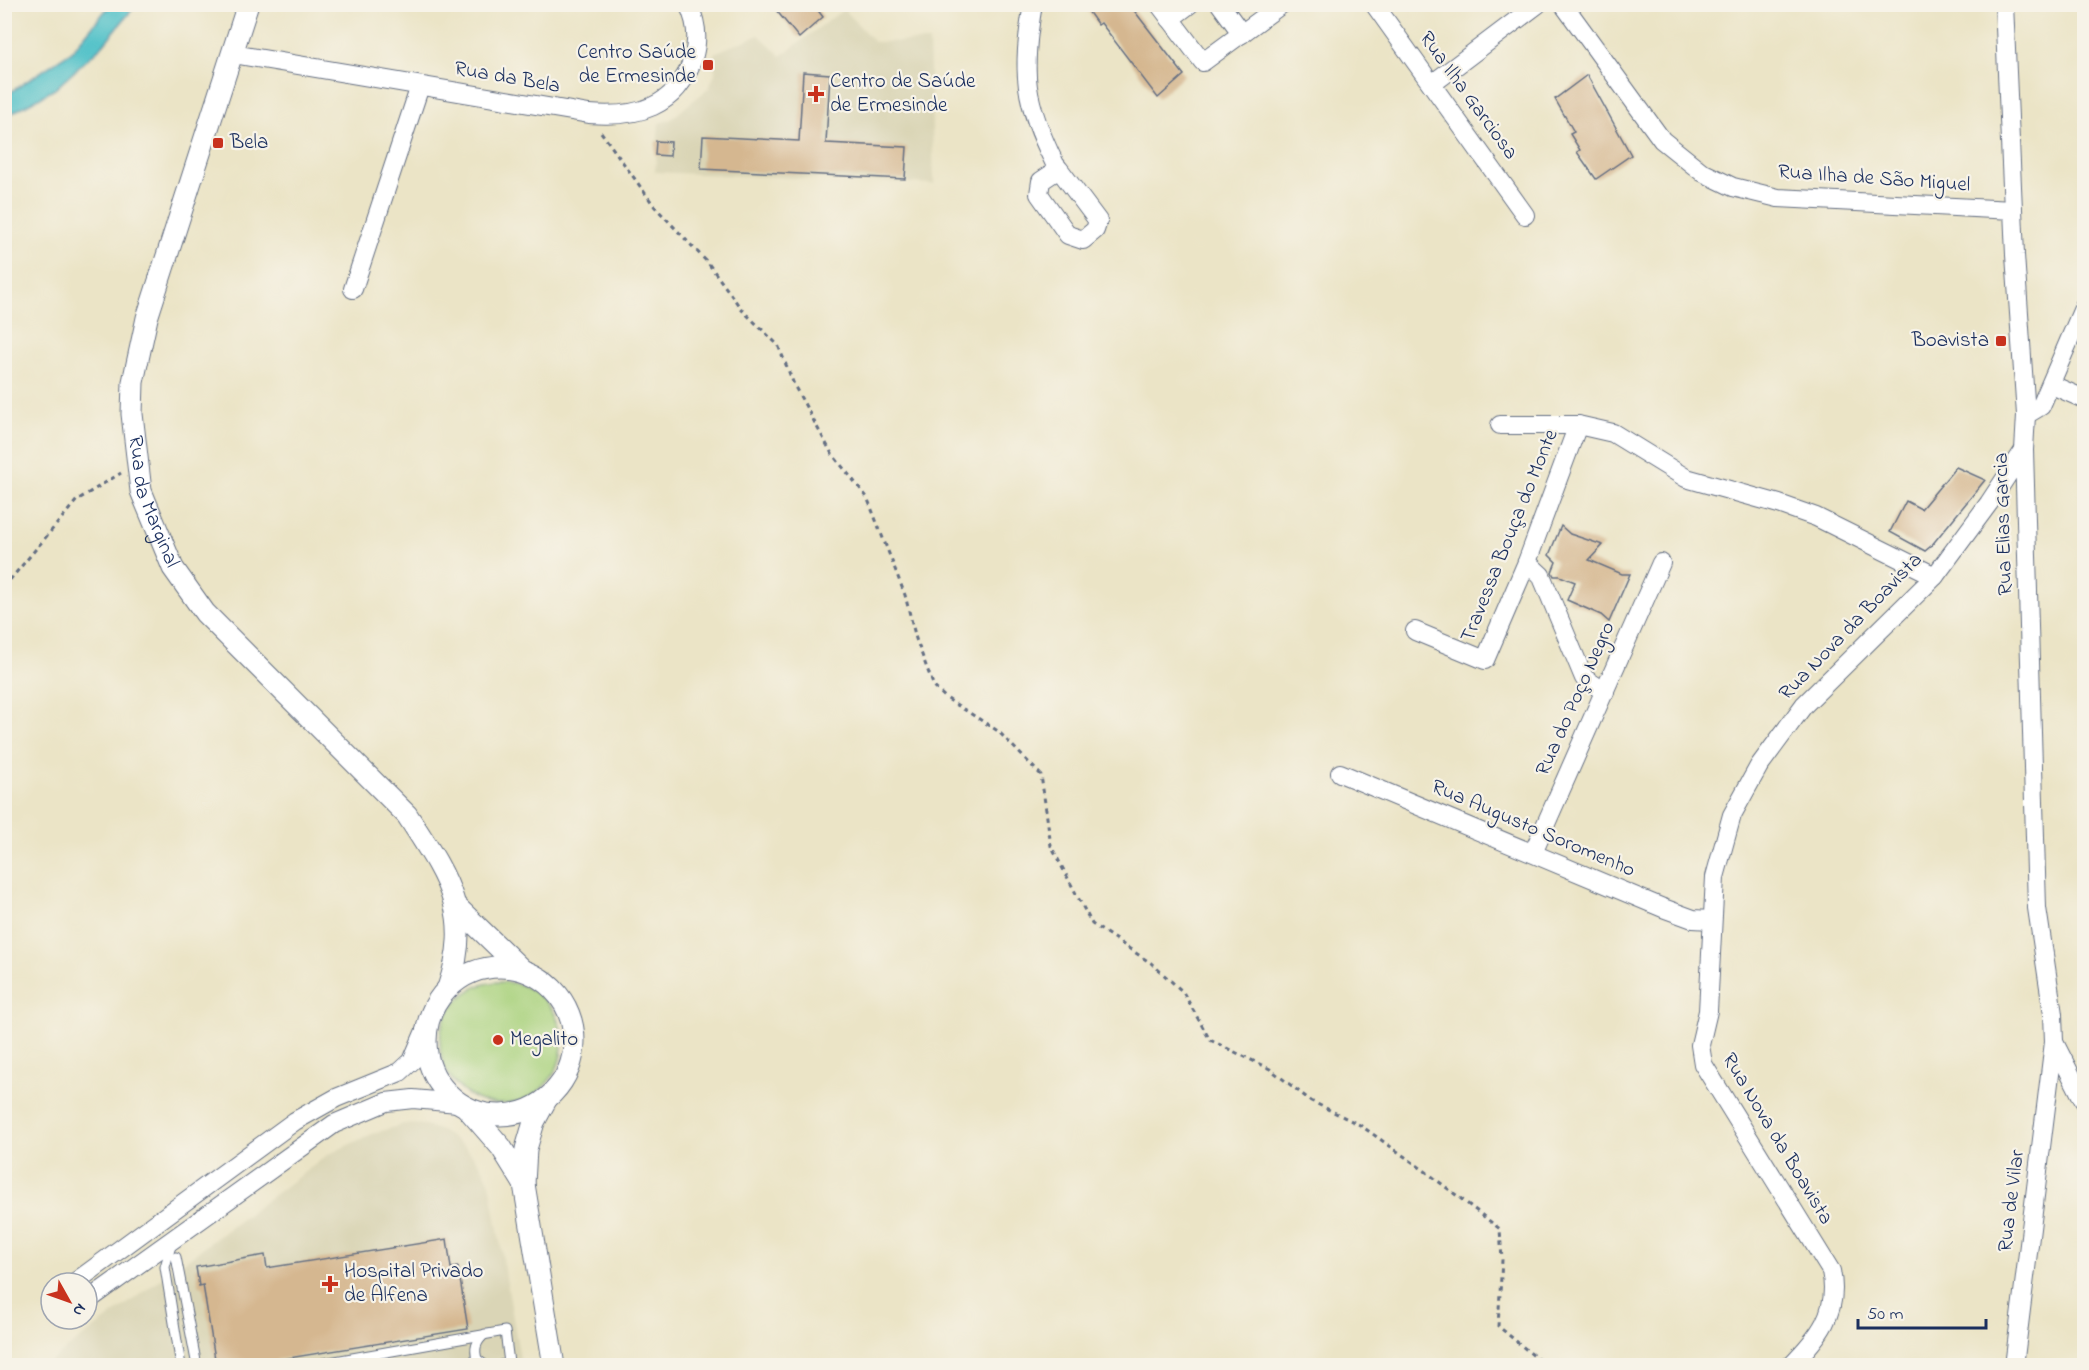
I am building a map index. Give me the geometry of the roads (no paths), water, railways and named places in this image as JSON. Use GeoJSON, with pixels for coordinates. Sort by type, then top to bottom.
{"type":"FeatureCollection","features":[{"type":"Feature","properties":{"kind":"street","name":"Rua da Marginal"},"geometry":{"type":"LineString","coordinates":[[248,4],[147,318],[136,371],[132,414],[141,491],[173,568],[205,613],[407,815],[426,844],[457,907],[460,923],[458,959],[448,988]]}},
{"type":"Feature","properties":{"kind":"street","name":"Rua da Bela"},"geometry":{"type":"LineString","coordinates":[[233,54],[589,114],[616,116],[636,113],[668,98],[681,86],[695,50],[697,30],[688,4]]}},
{"type":"Feature","properties":{"kind":"street"},"geometry":{"type":"LineString","coordinates":[[1034,4],[1028,31],[1025,80],[1035,123],[1059,169]]}},
{"type":"Feature","properties":{"kind":"street"},"geometry":{"type":"LineString","coordinates":[[1190,4],[1165,12],[1203,62],[1282,4]]}},
{"type":"Feature","properties":{"kind":"street"},"geometry":{"type":"LineString","coordinates":[[1220,4],[1242,34]]}},
{"type":"Feature","properties":{"kind":"street","name":"Rua Ilha Garciosa"},"geometry":{"type":"LineString","coordinates":[[1374,4],[1525,215]]}},
{"type":"Feature","properties":{"kind":"street"},"geometry":{"type":"LineString","coordinates":[[1432,84],[1538,4]]}},
{"type":"Feature","properties":{"kind":"street","name":"Rua Ilha de São Miguel"},"geometry":{"type":"LineString","coordinates":[[1563,4],[1662,140],[1702,172],[1733,187],[1778,198],[2013,210]]}},
{"type":"Feature","properties":{"kind":"street","name":"Rua Elias Garcia"},"geometry":{"type":"LineString","coordinates":[[2004,4],[2013,210],[2026,415],[2024,450],[2037,908],[2053,1014],[2054,1042]]}},
{"type":"Feature","properties":{"kind":"street"},"geometry":{"type":"LineString","coordinates":[[353,289],[420,86]]}},
{"type":"Feature","properties":{"kind":"street"},"geometry":{"type":"LineString","coordinates":[[2026,415],[2042,406],[2085,306]]}},
{"type":"Feature","properties":{"kind":"street"},"geometry":{"type":"LineString","coordinates":[[2052,385],[2085,399]]}},
{"type":"Feature","properties":{"kind":"street"},"geometry":{"type":"LineString","coordinates":[[1500,425],[1578,425],[1612,433],[1686,478],[1779,504],[1816,517],[1935,576]]}},
{"type":"Feature","properties":{"kind":"street","name":"Travessa Bouça do Monte"},"geometry":{"type":"LineString","coordinates":[[1415,631],[1485,660],[1527,562],[1578,425]]}},
{"type":"Feature","properties":{"kind":"street","name":"Rua Nova da Boavista"},"geometry":{"type":"LineString","coordinates":[[1790,1365],[1820,1329],[1831,1308],[1835,1290],[1831,1271],[1703,1064],[1700,1045],[1708,1011],[1714,877],[1732,815],[1759,766],[1804,705],[1935,576],[1989,503],[2024,450]]}},
{"type":"Feature","properties":{"kind":"street"},"geometry":{"type":"LineString","coordinates":[[1527,562],[1541,575],[1584,678],[1605,692]]}},
{"type":"Feature","properties":{"kind":"street","name":"Rua do Poço Negro"},"geometry":{"type":"LineString","coordinates":[[1533,853],[1661,563]]}},
{"type":"Feature","properties":{"kind":"street","name":"Rua Augusto Soromenho"},"geometry":{"type":"LineString","coordinates":[[1340,773],[1683,915],[1711,920]]}},
{"type":"Feature","properties":{"kind":"street","name":"Rua da Marginal"},"geometry":{"type":"LineString","coordinates":[[457,907],[521,969]]}},
{"type":"Feature","properties":{"kind":"street"},"geometry":{"type":"LineString","coordinates":[[90,1271],[311,1111],[400,1072],[412,1061],[435,1005],[448,988],[464,976],[482,968],[502,966],[521,969],[540,977],[556,991],[567,1007],[574,1027],[575,1047],[570,1068],[561,1085],[546,1100],[534,1122],[526,1149],[524,1184],[554,1365]]}},
{"type":"Feature","properties":{"kind":"street"},"geometry":{"type":"LineString","coordinates":[[427,1026],[426,1048],[431,1069],[442,1088],[463,1106],[501,1147],[524,1184]]}},
{"type":"Feature","properties":{"kind":"street"},"geometry":{"type":"LineString","coordinates":[[2054,1042],[2085,1101]]}},
{"type":"Feature","properties":{"kind":"street","name":"Rua de Vilar"},"geometry":{"type":"LineString","coordinates":[[2014,1365],[2054,1042]]}},
{"type":"Feature","properties":{"kind":"street"},"geometry":{"type":"LineString","coordinates":[[99,1294],[174,1248],[334,1124],[386,1102],[413,1099],[463,1106],[483,1114],[516,1114],[546,1100]]}},
{"type":"Feature","properties":{"kind":"street"},"geometry":{"type":"LineString","coordinates":[[174,1248],[170,1227],[173,1220],[215,1189],[224,1173]]}},
{"type":"Feature","properties":{"kind":"lane"},"geometry":{"type":"LineString","coordinates":[[174,1248],[165,1267],[181,1365]]}},
{"type":"Feature","properties":{"kind":"lane"},"geometry":{"type":"LineString","coordinates":[[174,1248],[197,1365]]}},
{"type":"Feature","properties":{"kind":"lane"},"geometry":{"type":"LineString","coordinates":[[307,1365],[505,1331],[509,1363],[496,1365]]}},
{"type":"Feature","properties":{"kind":"lane"},"geometry":{"type":"LineString","coordinates":[[485,1335],[476,1345],[475,1352],[477,1359],[486,1365]]}},
{"type":"Feature","properties":{"kind":"water"},"geometry":{"type":"Polygon","coordinates":[[[110,5],[136,5],[103,45],[55,89],[5,117],[5,96],[72,51],[110,5]]]}},
{"type":"Feature","properties":{"kind":"place","name":"Centro Saúde de Ermesinde"},"geometry":{"type":"Point","coordinates":[708,65]}},
{"type":"Feature","properties":{"kind":"place","name":"Centro de Saúde de Ermesinde"},"geometry":{"type":"Point","coordinates":[816,94]}},
{"type":"Feature","properties":{"kind":"place","name":"Bela"},"geometry":{"type":"Point","coordinates":[218,143]}},
{"type":"Feature","properties":{"kind":"place","name":"Boavista"},"geometry":{"type":"Point","coordinates":[2001,341]}},
{"type":"Feature","properties":{"kind":"place","name":"Megalito"},"geometry":{"type":"Point","coordinates":[498,1040]}},
{"type":"Feature","properties":{"kind":"place","name":"Hospital Privado de Alfena"},"geometry":{"type":"Point","coordinates":[330,1284]}}]}
